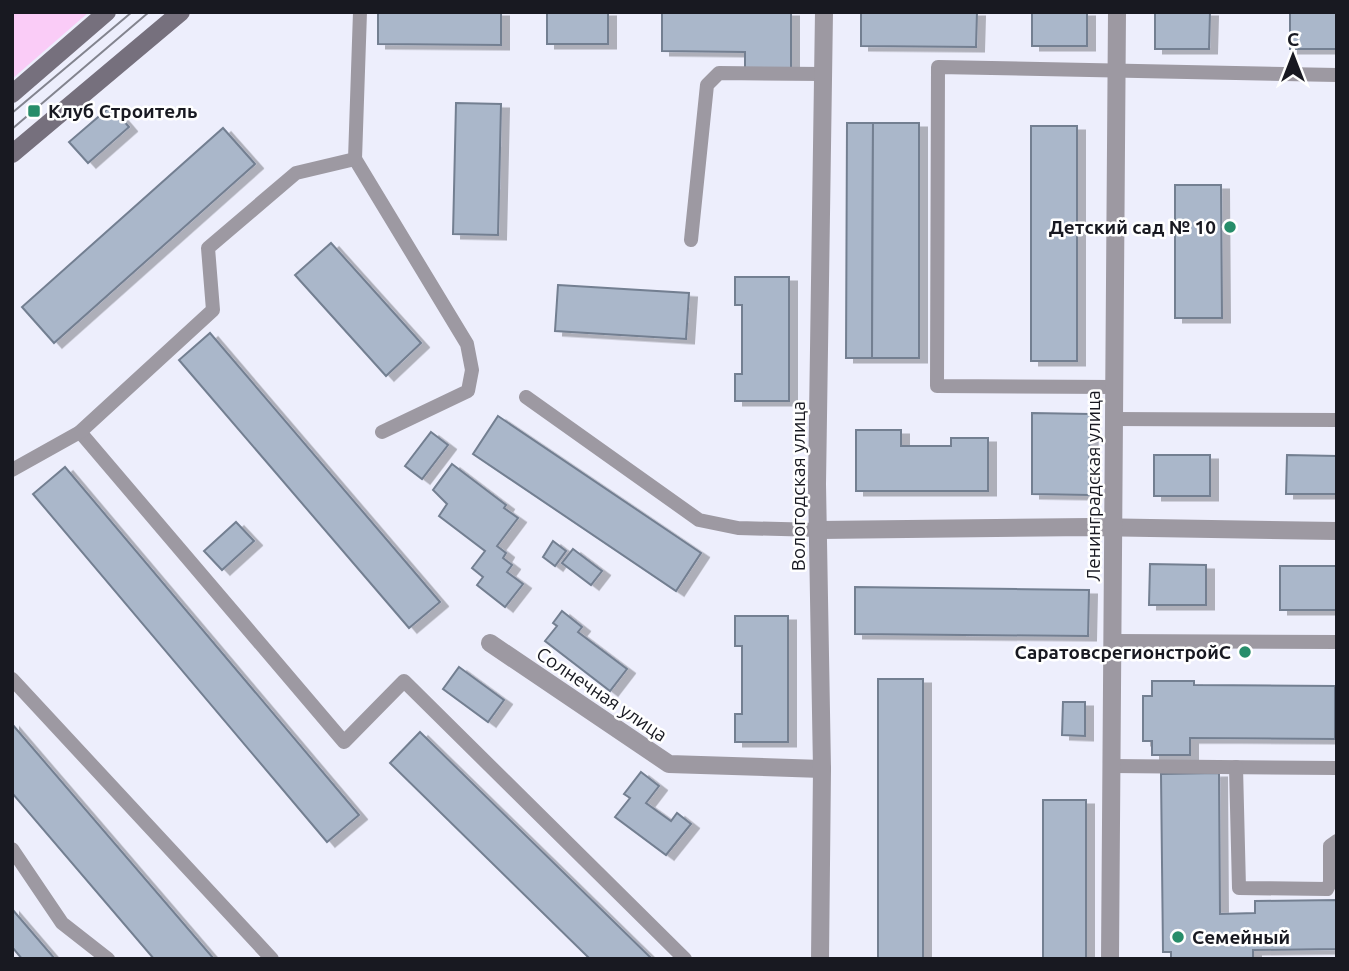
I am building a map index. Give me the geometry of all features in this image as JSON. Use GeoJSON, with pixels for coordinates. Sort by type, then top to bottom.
{"type":"FeatureCollection","features":[{"type":"Feature","properties":{"kind":"main road"},"geometry":{"type":"LineString","coordinates":[[12,94],[107,12]]}},
{"type":"Feature","properties":{"kind":"main road"},"geometry":{"type":"LineString","coordinates":[[12,154],[181,12]]}},
{"type":"Feature","properties":{"kind":"street","name":"Вологодская улица"},"geometry":{"type":"LineString","coordinates":[[820,959],[822,769],[819,530],[824,12]]}},
{"type":"Feature","properties":{"kind":"street","name":"Ленинградская улица"},"geometry":{"type":"LineString","coordinates":[[1110,959],[1117,12]]}},
{"type":"Feature","properties":{"kind":"street"},"geometry":{"type":"LineString","coordinates":[[819,530],[1337,530]]}},
{"type":"Feature","properties":{"kind":"street","name":"Солнечная улица"},"geometry":{"type":"LineString","coordinates":[[490,643],[669,764],[822,769]]}},
{"type":"Feature","properties":{"kind":"lane"},"geometry":{"type":"LineString","coordinates":[[360,12],[355,159],[467,344],[472,370],[468,391],[382,432]]}},
{"type":"Feature","properties":{"kind":"lane"},"geometry":{"type":"LineString","coordinates":[[1114,387],[937,386],[938,67],[1337,75]]}},
{"type":"Feature","properties":{"kind":"lane"},"geometry":{"type":"LineString","coordinates":[[691,240],[707,85],[719,74],[823,74]]}},
{"type":"Feature","properties":{"kind":"lane"},"geometry":{"type":"LineString","coordinates":[[12,470],[80,432],[213,310],[208,248],[296,173],[355,159]]}},
{"type":"Feature","properties":{"kind":"lane"},"geometry":{"type":"LineString","coordinates":[[526,397],[699,520],[738,528],[819,530]]}},
{"type":"Feature","properties":{"kind":"lane"},"geometry":{"type":"LineString","coordinates":[[1114,419],[1337,420]]}},
{"type":"Feature","properties":{"kind":"lane"},"geometry":{"type":"LineString","coordinates":[[80,432],[344,742],[404,681],[685,959]]}},
{"type":"Feature","properties":{"kind":"lane"},"geometry":{"type":"LineString","coordinates":[[1114,641],[1337,642]]}},
{"type":"Feature","properties":{"kind":"lane"},"geometry":{"type":"LineString","coordinates":[[12,679],[272,959]]}},
{"type":"Feature","properties":{"kind":"lane"},"geometry":{"type":"LineString","coordinates":[[1112,766],[1337,768]]}},
{"type":"Feature","properties":{"kind":"lane"},"geometry":{"type":"LineString","coordinates":[[1237,767],[1239,888],[1327,889],[1331,883],[1330,846],[1337,841]]}},
{"type":"Feature","properties":{"kind":"lane"},"geometry":{"type":"LineString","coordinates":[[12,849],[62,923],[108,959]]}},
{"type":"Feature","properties":{"kind":"shaded area"},"geometry":{"type":"Polygon","coordinates":[[[12,12],[89,12],[12,79],[12,12]]]}},
{"type":"Feature","properties":{"kind":"building"},"geometry":{"type":"Polygon","coordinates":[[[378,12],[501,12],[501,45],[378,44],[378,12]]]}},
{"type":"Feature","properties":{"kind":"building"},"geometry":{"type":"Polygon","coordinates":[[[547,12],[608,12],[608,44],[547,44],[547,12]]]}},
{"type":"Feature","properties":{"kind":"building"},"geometry":{"type":"Polygon","coordinates":[[[662,12],[791,12],[791,69],[745,69],[745,52],[662,51],[662,12]]]}},
{"type":"Feature","properties":{"kind":"building"},"geometry":{"type":"Polygon","coordinates":[[[861,12],[977,12],[976,47],[861,46],[861,12]]]}},
{"type":"Feature","properties":{"kind":"building"},"geometry":{"type":"Polygon","coordinates":[[[1032,12],[1087,12],[1087,46],[1032,46],[1032,12]]]}},
{"type":"Feature","properties":{"kind":"building"},"geometry":{"type":"Polygon","coordinates":[[[1155,12],[1210,12],[1209,49],[1155,49],[1155,12]]]}},
{"type":"Feature","properties":{"kind":"building"},"geometry":{"type":"Polygon","coordinates":[[[1290,12],[1337,12],[1337,49],[1290,49],[1290,12]]]}},
{"type":"Feature","properties":{"kind":"building"},"geometry":{"type":"Polygon","coordinates":[[[456,103],[501,104],[498,235],[453,234],[456,103]]]}},
{"type":"Feature","properties":{"kind":"building"},"geometry":{"type":"Polygon","coordinates":[[[111,106],[129,127],[88,163],[69,142],[111,106]]]}},
{"type":"Feature","properties":{"kind":"building"},"geometry":{"type":"Polygon","coordinates":[[[847,123],[873,123],[872,358],[846,358],[847,123]]]}},
{"type":"Feature","properties":{"kind":"building"},"geometry":{"type":"Polygon","coordinates":[[[873,123],[919,123],[919,358],[872,358],[873,123]]]}},
{"type":"Feature","properties":{"kind":"building"},"geometry":{"type":"Polygon","coordinates":[[[1031,126],[1077,126],[1077,361],[1031,361],[1031,126]]]}},
{"type":"Feature","properties":{"kind":"building"},"geometry":{"type":"Polygon","coordinates":[[[223,128],[255,164],[54,343],[22,307],[223,128]]]}},
{"type":"Feature","properties":{"kind":"building"},"geometry":{"type":"Polygon","coordinates":[[[1175,185],[1221,185],[1222,318],[1175,318],[1175,185]]]}},
{"type":"Feature","properties":{"kind":"building"},"geometry":{"type":"Polygon","coordinates":[[[331,243],[421,343],[386,376],[295,275],[331,243]]]}},
{"type":"Feature","properties":{"kind":"building"},"geometry":{"type":"Polygon","coordinates":[[[735,277],[789,277],[789,401],[735,401],[735,374],[742,374],[742,305],[735,305],[735,277]]]}},
{"type":"Feature","properties":{"kind":"building"},"geometry":{"type":"Polygon","coordinates":[[[558,285],[689,293],[686,339],[555,331],[558,285]]]}},
{"type":"Feature","properties":{"kind":"building"},"geometry":{"type":"Polygon","coordinates":[[[210,333],[440,602],[409,628],[179,360],[210,333]]]}},
{"type":"Feature","properties":{"kind":"building"},"geometry":{"type":"Polygon","coordinates":[[[1032,413],[1090,414],[1089,495],[1032,494],[1032,413]]]}},
{"type":"Feature","properties":{"kind":"building"},"geometry":{"type":"Polygon","coordinates":[[[498,416],[701,553],[676,591],[473,454],[498,416]]]}},
{"type":"Feature","properties":{"kind":"building"},"geometry":{"type":"Polygon","coordinates":[[[856,430],[901,430],[901,446],[951,446],[951,438],[988,438],[988,491],[856,491],[856,430]]]}},
{"type":"Feature","properties":{"kind":"building"},"geometry":{"type":"Polygon","coordinates":[[[431,432],[448,445],[422,479],[405,466],[431,432]]]}},
{"type":"Feature","properties":{"kind":"building"},"geometry":{"type":"Polygon","coordinates":[[[1154,455],[1210,455],[1210,496],[1154,496],[1154,455]]]}},
{"type":"Feature","properties":{"kind":"building"},"geometry":{"type":"Polygon","coordinates":[[[1287,455],[1337,456],[1337,494],[1286,494],[1287,455]]]}},
{"type":"Feature","properties":{"kind":"building"},"geometry":{"type":"Polygon","coordinates":[[[452,464],[506,505],[504,508],[518,518],[497,546],[506,553],[503,558],[512,565],[507,572],[523,584],[505,607],[477,585],[483,577],[472,568],[485,551],[439,516],[447,504],[433,490],[452,464]]]}},
{"type":"Feature","properties":{"kind":"building"},"geometry":{"type":"Polygon","coordinates":[[[65,467],[359,815],[327,842],[33,494],[65,467]]]}},
{"type":"Feature","properties":{"kind":"building"},"geometry":{"type":"Polygon","coordinates":[[[236,522],[254,541],[222,570],[204,551],[236,522]]]}},
{"type":"Feature","properties":{"kind":"building"},"geometry":{"type":"Polygon","coordinates":[[[553,541],[566,551],[555,566],[543,557],[553,541]]]}},
{"type":"Feature","properties":{"kind":"building"},"geometry":{"type":"Polygon","coordinates":[[[573,549],[602,571],[591,585],[562,563],[573,549]]]}},
{"type":"Feature","properties":{"kind":"building"},"geometry":{"type":"Polygon","coordinates":[[[1150,564],[1206,565],[1206,605],[1149,605],[1150,564]]]}},
{"type":"Feature","properties":{"kind":"building"},"geometry":{"type":"Polygon","coordinates":[[[1280,566],[1337,566],[1337,610],[1280,610],[1280,566]]]}},
{"type":"Feature","properties":{"kind":"building"},"geometry":{"type":"Polygon","coordinates":[[[855,587],[1089,590],[1088,636],[855,634],[855,587]]]}},
{"type":"Feature","properties":{"kind":"building"},"geometry":{"type":"Polygon","coordinates":[[[562,611],[582,627],[578,632],[627,669],[610,691],[545,641],[557,626],[553,623],[562,611]]]}},
{"type":"Feature","properties":{"kind":"building"},"geometry":{"type":"Polygon","coordinates":[[[735,616],[788,616],[788,742],[735,742],[735,714],[742,714],[742,646],[735,646],[735,616]]]}},
{"type":"Feature","properties":{"kind":"building"},"geometry":{"type":"Polygon","coordinates":[[[459,667],[504,700],[488,722],[443,689],[459,667]]]}},
{"type":"Feature","properties":{"kind":"building"},"geometry":{"type":"Polygon","coordinates":[[[878,679],[923,679],[923,959],[878,959],[878,679]]]}},
{"type":"Feature","properties":{"kind":"building"},"geometry":{"type":"Polygon","coordinates":[[[1152,681],[1194,681],[1194,685],[1335,686],[1335,739],[1190,738],[1190,755],[1152,755],[1152,741],[1143,741],[1143,696],[1152,696],[1152,681]]]}},
{"type":"Feature","properties":{"kind":"building"},"geometry":{"type":"Polygon","coordinates":[[[1063,702],[1085,702],[1085,736],[1062,735],[1063,702]]]}},
{"type":"Feature","properties":{"kind":"building"},"geometry":{"type":"Polygon","coordinates":[[[12,724],[214,959],[154,959],[12,793],[12,724]]]}},
{"type":"Feature","properties":{"kind":"building"},"geometry":{"type":"Polygon","coordinates":[[[420,732],[652,959],[590,959],[390,763],[420,732]]]}},
{"type":"Feature","properties":{"kind":"building"},"geometry":{"type":"Polygon","coordinates":[[[641,772],[659,786],[646,803],[671,821],[677,813],[691,824],[666,855],[615,817],[630,798],[624,794],[641,772]]]}},
{"type":"Feature","properties":{"kind":"building"},"geometry":{"type":"Polygon","coordinates":[[[1219,773],[1220,914],[1255,913],[1255,901],[1337,900],[1337,949],[1253,950],[1253,959],[1171,959],[1171,952],[1163,952],[1161,774],[1219,773]]]}},
{"type":"Feature","properties":{"kind":"building"},"geometry":{"type":"Polygon","coordinates":[[[1043,800],[1086,800],[1086,959],[1043,959],[1043,800]]]}},
{"type":"Feature","properties":{"kind":"building"},"geometry":{"type":"Polygon","coordinates":[[[12,909],[55,959],[22,959],[12,947],[12,909]]]}},
{"type":"Feature","properties":{"kind":"tram line"},"geometry":{"type":"LineString","coordinates":[[12,113],[132,12]]}},
{"type":"Feature","properties":{"kind":"tram line"},"geometry":{"type":"LineString","coordinates":[[12,129],[149,12]]}},
{"type":"Feature","properties":{"kind":"place","name":"Клуб Строитель"},"geometry":{"type":"Point","coordinates":[34,111]}},
{"type":"Feature","properties":{"kind":"place","name":"Детский сад № 10"},"geometry":{"type":"Point","coordinates":[1230,227]}},
{"type":"Feature","properties":{"kind":"place","name":"СаратовсрегионстройС"},"geometry":{"type":"Point","coordinates":[1245,652]}},
{"type":"Feature","properties":{"kind":"place","name":"Семейный"},"geometry":{"type":"Point","coordinates":[1178,937]}}]}
